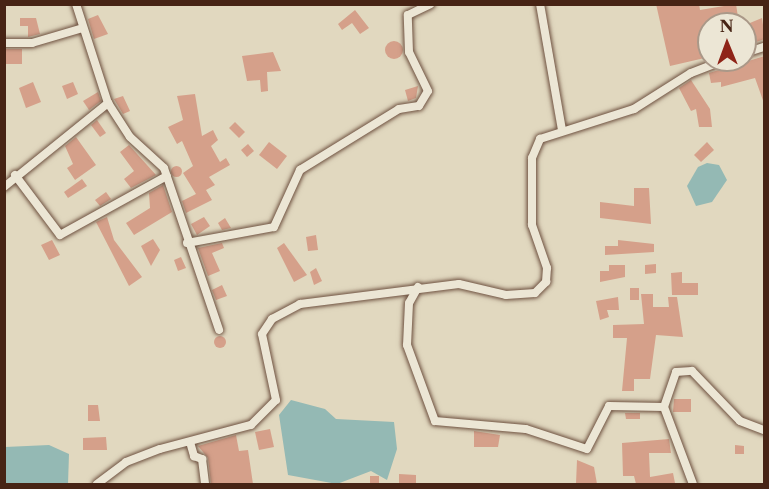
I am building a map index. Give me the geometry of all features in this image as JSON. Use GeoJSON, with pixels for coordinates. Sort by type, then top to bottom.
{"type":"FeatureCollection","features":[{"type":"Feature","properties":{"kind":"street"},"geometry":{"type":"LineString","coordinates":[[76,4],[108,103],[130,137],[156,158],[167,176],[219,330]]}},
{"type":"Feature","properties":{"kind":"street"},"geometry":{"type":"LineString","coordinates":[[188,243],[274,227],[300,170],[399,109],[419,106],[428,91],[409,52],[408,15],[431,4]]}},
{"type":"Feature","properties":{"kind":"street"},"geometry":{"type":"LineString","coordinates":[[540,4],[562,130]]}},
{"type":"Feature","properties":{"kind":"street"},"geometry":{"type":"LineString","coordinates":[[4,43],[32,43],[83,28]]}},
{"type":"Feature","properties":{"kind":"street"},"geometry":{"type":"LineString","coordinates":[[97,484],[126,462],[251,424],[276,400],[262,334],[272,319],[300,304],[418,287],[459,285],[526,296],[546,282],[547,268],[532,225],[532,158],[540,139],[562,130],[634,109],[697,71]]}},
{"type":"Feature","properties":{"kind":"street"},"geometry":{"type":"LineString","coordinates":[[4,187],[15,175],[108,103]]}},
{"type":"Feature","properties":{"kind":"street"},"geometry":{"type":"LineString","coordinates":[[15,175],[60,235],[167,176]]}},
{"type":"Feature","properties":{"kind":"street"},"geometry":{"type":"LineString","coordinates":[[418,287],[410,303],[407,345],[435,421],[526,429],[587,449],[609,406],[664,407]]}},
{"type":"Feature","properties":{"kind":"street"},"geometry":{"type":"LineString","coordinates":[[693,484],[664,407],[676,372],[692,371],[740,421],[765,430]]}},
{"type":"Feature","properties":{"kind":"street"},"geometry":{"type":"LineString","coordinates":[[190,442],[194,456],[202,459],[205,484]]}},
{"type":"Feature","properties":{"kind":"water"},"geometry":{"type":"Polygon","coordinates":[[[707,163],[719,165],[727,180],[712,202],[696,206],[687,186],[698,167],[707,163]]]}},
{"type":"Feature","properties":{"kind":"water"},"geometry":{"type":"Polygon","coordinates":[[[291,400],[325,409],[336,419],[394,422],[397,449],[387,480],[371,471],[337,484],[288,475],[279,415],[291,400]]]}},
{"type":"Feature","properties":{"kind":"water"},"geometry":{"type":"Polygon","coordinates":[[[49,445],[69,454],[68,484],[5,484],[5,447],[49,445]]]}},
{"type":"Feature","properties":{"kind":"building"},"geometry":{"type":"Polygon","coordinates":[[[656,4],[699,4],[700,10],[736,4],[737,12],[697,12],[697,60],[670,66],[656,4]]]}},
{"type":"Feature","properties":{"kind":"building"},"geometry":{"type":"Polygon","coordinates":[[[355,10],[369,28],[360,34],[352,23],[342,30],[338,24],[355,10]]]}},
{"type":"Feature","properties":{"kind":"building"},"geometry":{"type":"Polygon","coordinates":[[[98,15],[108,34],[94,39],[88,19],[98,15]]]}},
{"type":"Feature","properties":{"kind":"building"},"geometry":{"type":"Polygon","coordinates":[[[20,18],[36,18],[40,34],[28,37],[28,26],[20,26],[20,18]]]}},
{"type":"Feature","properties":{"kind":"building"},"geometry":{"type":"Polygon","coordinates":[[[762,18],[765,39],[757,42],[757,20],[762,18]]]}},
{"type":"Feature","properties":{"kind":"building"},"geometry":{"type":"Polygon","coordinates":[[[394,41],[400,44],[403,50],[400,56],[394,59],[388,56],[385,50],[388,44],[394,41]]]}},
{"type":"Feature","properties":{"kind":"building"},"geometry":{"type":"Polygon","coordinates":[[[4,49],[22,49],[22,64],[4,64],[4,49]]]}},
{"type":"Feature","properties":{"kind":"building"},"geometry":{"type":"Polygon","coordinates":[[[273,52],[281,71],[267,72],[268,91],[261,92],[260,80],[247,81],[242,56],[273,52]]]}},
{"type":"Feature","properties":{"kind":"building"},"geometry":{"type":"Polygon","coordinates":[[[765,56],[765,106],[755,78],[721,87],[721,82],[711,83],[709,73],[712,72],[757,72],[757,58],[765,56]]]}},
{"type":"Feature","properties":{"kind":"building"},"geometry":{"type":"Polygon","coordinates":[[[691,80],[710,109],[712,127],[699,127],[696,109],[691,111],[679,88],[691,80]]]}},
{"type":"Feature","properties":{"kind":"building"},"geometry":{"type":"Polygon","coordinates":[[[33,82],[41,102],[26,108],[19,88],[33,82]]]}},
{"type":"Feature","properties":{"kind":"building"},"geometry":{"type":"Polygon","coordinates":[[[73,82],[78,94],[67,99],[62,86],[73,82]]]}},
{"type":"Feature","properties":{"kind":"building"},"geometry":{"type":"Polygon","coordinates":[[[418,86],[416,98],[408,101],[405,90],[418,86]]]}},
{"type":"Feature","properties":{"kind":"building"},"geometry":{"type":"Polygon","coordinates":[[[98,92],[101,101],[89,110],[83,101],[98,92]]]}},
{"type":"Feature","properties":{"kind":"building"},"geometry":{"type":"Polygon","coordinates":[[[195,94],[202,136],[213,130],[218,140],[211,146],[220,162],[226,158],[230,165],[209,177],[215,185],[206,190],[212,200],[186,213],[182,201],[196,194],[183,173],[193,166],[182,141],[177,144],[168,127],[183,120],[177,96],[195,94]]]}},
{"type":"Feature","properties":{"kind":"building"},"geometry":{"type":"Polygon","coordinates":[[[123,96],[130,111],[123,114],[114,99],[123,96]]]}},
{"type":"Feature","properties":{"kind":"building"},"geometry":{"type":"Polygon","coordinates":[[[97,120],[106,133],[100,137],[91,125],[97,120]]]}},
{"type":"Feature","properties":{"kind":"building"},"geometry":{"type":"Polygon","coordinates":[[[235,122],[245,132],[239,138],[229,128],[235,122]]]}},
{"type":"Feature","properties":{"kind":"building"},"geometry":{"type":"Polygon","coordinates":[[[76,137],[96,165],[75,180],[67,168],[73,164],[65,146],[76,137]]]}},
{"type":"Feature","properties":{"kind":"building"},"geometry":{"type":"Polygon","coordinates":[[[269,142],[287,156],[277,169],[259,155],[269,142]]]}},
{"type":"Feature","properties":{"kind":"building"},"geometry":{"type":"Polygon","coordinates":[[[707,142],[714,150],[701,162],[694,155],[707,142]]]}},
{"type":"Feature","properties":{"kind":"building"},"geometry":{"type":"Polygon","coordinates":[[[248,144],[254,151],[247,157],[241,150],[248,144]]]}},
{"type":"Feature","properties":{"kind":"building"},"geometry":{"type":"Polygon","coordinates":[[[129,145],[156,175],[131,188],[124,179],[134,171],[120,152],[129,145]]]}},
{"type":"Feature","properties":{"kind":"building"},"geometry":{"type":"Polygon","coordinates":[[[176,165],[182,171],[176,177],[170,171],[176,165]]]}},
{"type":"Feature","properties":{"kind":"building"},"geometry":{"type":"Polygon","coordinates":[[[82,179],[87,186],[68,198],[64,192],[82,179]]]}},
{"type":"Feature","properties":{"kind":"building"},"geometry":{"type":"Polygon","coordinates":[[[163,185],[172,212],[134,235],[126,223],[150,208],[149,193],[163,185]]]}},
{"type":"Feature","properties":{"kind":"building"},"geometry":{"type":"Polygon","coordinates":[[[634,188],[649,188],[651,224],[600,218],[600,202],[634,206],[634,188]]]}},
{"type":"Feature","properties":{"kind":"building"},"geometry":{"type":"Polygon","coordinates":[[[106,192],[111,199],[100,206],[95,200],[106,192]]]}},
{"type":"Feature","properties":{"kind":"building"},"geometry":{"type":"Polygon","coordinates":[[[107,217],[114,240],[142,277],[129,286],[96,222],[107,217]]]}},
{"type":"Feature","properties":{"kind":"building"},"geometry":{"type":"Polygon","coordinates":[[[204,217],[210,226],[197,235],[191,224],[204,217]]]}},
{"type":"Feature","properties":{"kind":"building"},"geometry":{"type":"Polygon","coordinates":[[[225,218],[231,228],[222,230],[218,223],[225,218]]]}},
{"type":"Feature","properties":{"kind":"building"},"geometry":{"type":"Polygon","coordinates":[[[316,235],[318,250],[308,251],[306,237],[316,235]]]}},
{"type":"Feature","properties":{"kind":"building"},"geometry":{"type":"Polygon","coordinates":[[[153,239],[160,250],[151,266],[141,246],[153,239]]]}},
{"type":"Feature","properties":{"kind":"building"},"geometry":{"type":"Polygon","coordinates":[[[52,240],[60,255],[49,260],[41,245],[52,240]]]}},
{"type":"Feature","properties":{"kind":"building"},"geometry":{"type":"Polygon","coordinates":[[[618,240],[654,244],[654,252],[605,255],[605,246],[618,246],[618,240]]]}},
{"type":"Feature","properties":{"kind":"building"},"geometry":{"type":"Polygon","coordinates":[[[222,243],[224,248],[212,253],[220,271],[208,276],[198,248],[222,243]]]}},
{"type":"Feature","properties":{"kind":"building"},"geometry":{"type":"Polygon","coordinates":[[[284,243],[307,275],[294,282],[277,248],[284,243]]]}},
{"type":"Feature","properties":{"kind":"building"},"geometry":{"type":"Polygon","coordinates":[[[181,257],[186,268],[178,271],[174,260],[181,257]]]}},
{"type":"Feature","properties":{"kind":"building"},"geometry":{"type":"Polygon","coordinates":[[[656,264],[656,273],[645,274],[645,265],[656,264]]]}},
{"type":"Feature","properties":{"kind":"building"},"geometry":{"type":"Polygon","coordinates":[[[609,265],[625,265],[625,277],[600,282],[600,271],[609,271],[609,265]]]}},
{"type":"Feature","properties":{"kind":"building"},"geometry":{"type":"Polygon","coordinates":[[[316,268],[322,281],[314,285],[310,272],[316,268]]]}},
{"type":"Feature","properties":{"kind":"building"},"geometry":{"type":"Polygon","coordinates":[[[682,272],[682,283],[698,283],[698,295],[672,295],[671,273],[682,272]]]}},
{"type":"Feature","properties":{"kind":"building"},"geometry":{"type":"Polygon","coordinates":[[[222,285],[227,296],[216,300],[212,290],[222,285]]]}},
{"type":"Feature","properties":{"kind":"building"},"geometry":{"type":"Polygon","coordinates":[[[630,288],[639,288],[639,300],[630,300],[630,288]]]}},
{"type":"Feature","properties":{"kind":"building"},"geometry":{"type":"Polygon","coordinates":[[[641,294],[653,294],[653,307],[669,307],[668,297],[677,297],[683,337],[656,335],[650,379],[634,379],[634,391],[622,391],[627,338],[613,338],[613,325],[644,324],[641,294]]]}},
{"type":"Feature","properties":{"kind":"building"},"geometry":{"type":"Polygon","coordinates":[[[618,297],[619,310],[607,310],[609,317],[600,320],[596,301],[618,297]]]}},
{"type":"Feature","properties":{"kind":"building"},"geometry":{"type":"Polygon","coordinates":[[[222,336],[225,337],[225,347],[218,348],[215,347],[214,340],[215,337],[222,336]]]}},
{"type":"Feature","properties":{"kind":"building"},"geometry":{"type":"Polygon","coordinates":[[[674,399],[691,399],[691,412],[673,412],[674,399]]]}},
{"type":"Feature","properties":{"kind":"building"},"geometry":{"type":"Polygon","coordinates":[[[88,405],[98,405],[100,421],[88,421],[88,405]]]}},
{"type":"Feature","properties":{"kind":"building"},"geometry":{"type":"Polygon","coordinates":[[[625,413],[640,413],[640,419],[626,419],[625,413]]]}},
{"type":"Feature","properties":{"kind":"building"},"geometry":{"type":"Polygon","coordinates":[[[270,429],[274,447],[259,450],[255,432],[270,429]]]}},
{"type":"Feature","properties":{"kind":"building"},"geometry":{"type":"Polygon","coordinates":[[[474,431],[500,435],[498,447],[474,447],[474,431]]]}},
{"type":"Feature","properties":{"kind":"building"},"geometry":{"type":"Polygon","coordinates":[[[236,435],[239,451],[248,450],[253,484],[211,484],[208,458],[198,446],[236,435]]]}},
{"type":"Feature","properties":{"kind":"building"},"geometry":{"type":"Polygon","coordinates":[[[106,437],[107,450],[83,450],[83,438],[106,437]]]}},
{"type":"Feature","properties":{"kind":"building"},"geometry":{"type":"Polygon","coordinates":[[[669,439],[671,453],[649,453],[650,477],[673,473],[675,483],[636,484],[634,476],[623,476],[622,443],[669,439]]]}},
{"type":"Feature","properties":{"kind":"building"},"geometry":{"type":"Polygon","coordinates":[[[735,445],[744,446],[744,454],[735,454],[735,445]]]}},
{"type":"Feature","properties":{"kind":"building"},"geometry":{"type":"Polygon","coordinates":[[[577,460],[594,467],[597,484],[576,484],[577,460]]]}},
{"type":"Feature","properties":{"kind":"building"},"geometry":{"type":"Polygon","coordinates":[[[399,474],[416,475],[416,483],[399,483],[399,474]]]}},
{"type":"Feature","properties":{"kind":"building"},"geometry":{"type":"Polygon","coordinates":[[[370,476],[379,476],[379,484],[370,484],[370,476]]]}}]}
